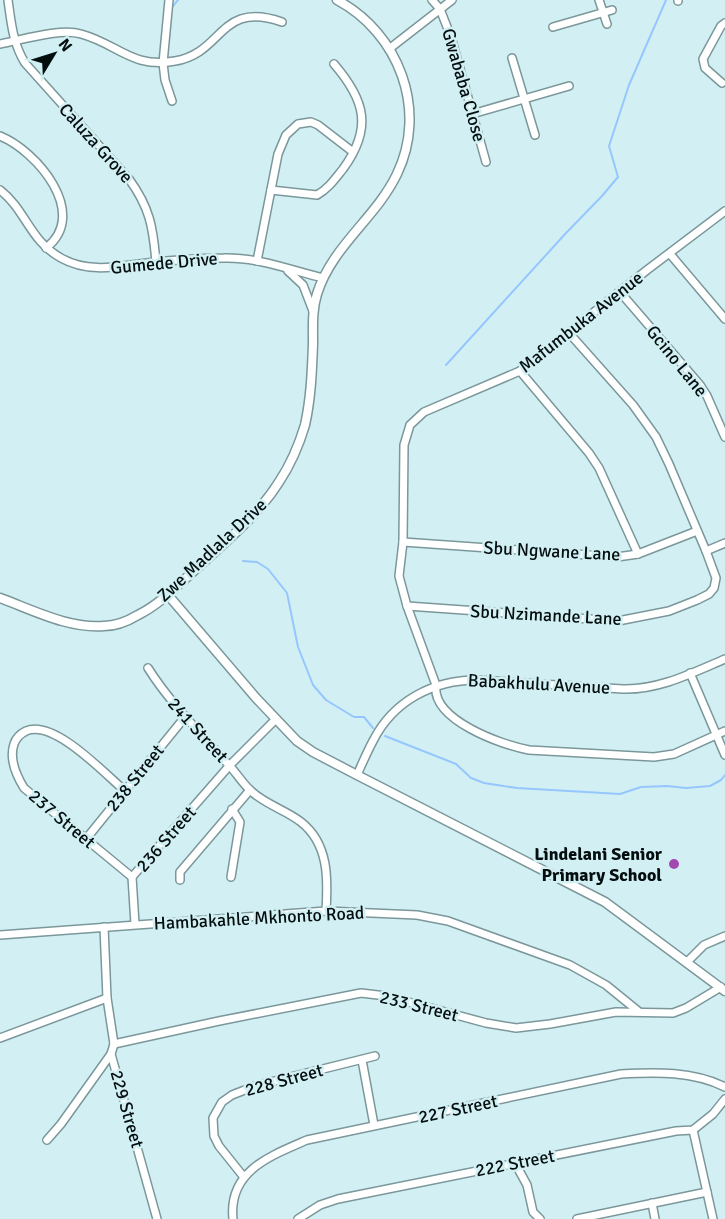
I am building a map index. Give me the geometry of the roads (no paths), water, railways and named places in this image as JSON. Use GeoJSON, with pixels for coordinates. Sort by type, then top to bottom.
{"type":"FeatureCollection","features":[{"type":"Feature","properties":{"kind":"street","name":"Caluza Grove"},"geometry":{"type":"LineString","coordinates":[[8,0],[18,52],[30,71],[129,179],[141,196],[154,229],[156,262]]}},
{"type":"Feature","properties":{"kind":"street"},"geometry":{"type":"LineString","coordinates":[[169,0],[163,63],[165,80],[172,101]]}},
{"type":"Feature","properties":{"kind":"street","name":"Zwe Madlala Drive"},"geometry":{"type":"LineString","coordinates":[[0,598],[73,624],[106,626],[140,615],[168,595],[259,510],[279,482],[298,448],[311,395],[313,311],[323,278],[339,252],[386,193],[397,174],[409,134],[410,113],[406,87],[399,67],[380,33],[366,19],[338,0]]}},
{"type":"Feature","properties":{"kind":"street"},"geometry":{"type":"LineString","coordinates":[[432,0],[440,9]]}},
{"type":"Feature","properties":{"kind":"street"},"geometry":{"type":"LineString","coordinates":[[389,49],[452,0]]}},
{"type":"Feature","properties":{"kind":"street"},"geometry":{"type":"LineString","coordinates":[[599,0],[607,24]]}},
{"type":"Feature","properties":{"kind":"street","name":"Gwababa Close"},"geometry":{"type":"LineString","coordinates":[[440,9],[451,37],[486,162]]}},
{"type":"Feature","properties":{"kind":"street"},"geometry":{"type":"LineString","coordinates":[[553,27],[612,10]]}},
{"type":"Feature","properties":{"kind":"street"},"geometry":{"type":"LineString","coordinates":[[0,44],[63,33],[80,34],[141,62],[163,63],[182,60],[196,52],[239,11],[261,11],[282,22]]}},
{"type":"Feature","properties":{"kind":"street"},"geometry":{"type":"LineString","coordinates":[[722,83],[705,68],[703,59],[721,26],[725,23]]}},
{"type":"Feature","properties":{"kind":"street"},"geometry":{"type":"LineString","coordinates":[[512,58],[535,135]]}},
{"type":"Feature","properties":{"kind":"street"},"geometry":{"type":"LineString","coordinates":[[272,190],[317,195],[333,182],[353,152],[361,128],[360,104],[353,87],[334,64]]}},
{"type":"Feature","properties":{"kind":"street"},"geometry":{"type":"LineString","coordinates":[[472,114],[569,86]]}},
{"type":"Feature","properties":{"kind":"street"},"geometry":{"type":"LineString","coordinates":[[257,261],[281,145],[286,135],[298,124],[311,122],[353,152]]}},
{"type":"Feature","properties":{"kind":"street"},"geometry":{"type":"LineString","coordinates":[[0,136],[26,150],[45,170],[57,195],[63,213],[63,223],[54,242],[46,248]]}},
{"type":"Feature","properties":{"kind":"street","name":"Gumede Drive"},"geometry":{"type":"LineString","coordinates":[[0,190],[12,201],[35,236],[46,248],[63,259],[99,269],[226,257],[257,261],[323,278]]}},
{"type":"Feature","properties":{"kind":"street","name":"Mafumbuka Avenue"},"geometry":{"type":"LineString","coordinates":[[724,215],[620,292],[520,371],[424,412],[410,425],[404,445],[403,542],[399,576],[407,606],[436,686],[436,698],[446,710],[472,729],[513,747],[550,752],[665,756],[725,731]]}},
{"type":"Feature","properties":{"kind":"street"},"geometry":{"type":"LineString","coordinates":[[670,254],[725,319]]}},
{"type":"Feature","properties":{"kind":"street"},"geometry":{"type":"LineString","coordinates":[[286,269],[303,285],[313,311]]}},
{"type":"Feature","properties":{"kind":"street","name":"Gcino Lane"},"geometry":{"type":"LineString","coordinates":[[620,292],[700,385],[725,437]]}},
{"type":"Feature","properties":{"kind":"street"},"geometry":{"type":"LineString","coordinates":[[569,333],[646,421],[669,464],[706,551],[725,543]]}},
{"type":"Feature","properties":{"kind":"street"},"geometry":{"type":"LineString","coordinates":[[520,371],[594,460],[608,483],[638,554]]}},
{"type":"Feature","properties":{"kind":"street","name":"Sbu Ngwane Lane"},"geometry":{"type":"LineString","coordinates":[[403,542],[617,557],[638,554],[697,531]]}},
{"type":"Feature","properties":{"kind":"street","name":"Sbu Nzimande Lane"},"geometry":{"type":"LineString","coordinates":[[407,606],[618,621],[669,611],[708,594],[714,588],[716,578],[706,551]]}},
{"type":"Feature","properties":{"kind":"street"},"geometry":{"type":"LineString","coordinates":[[168,595],[276,720],[297,741],[313,752],[605,902],[723,989]]}},
{"type":"Feature","properties":{"kind":"street","name":"Babakhulu Avenue"},"geometry":{"type":"LineString","coordinates":[[357,775],[373,740],[394,711],[412,697],[436,686],[459,680],[477,680],[635,689],[660,685],[725,659]]}},
{"type":"Feature","properties":{"kind":"street","name":"241 Street"},"geometry":{"type":"LineString","coordinates":[[148,668],[184,717],[230,765],[250,790],[262,800],[301,822],[315,838],[327,867],[326,911]]}},
{"type":"Feature","properties":{"kind":"street"},"geometry":{"type":"LineString","coordinates":[[690,674],[725,755]]}},
{"type":"Feature","properties":{"kind":"street","name":"238 Street"},"geometry":{"type":"LineString","coordinates":[[86,839],[184,717]]}},
{"type":"Feature","properties":{"kind":"street","name":"236 Street"},"geometry":{"type":"LineString","coordinates":[[135,924],[132,878],[230,765],[276,720]]}},
{"type":"Feature","properties":{"kind":"street","name":"237 Street"},"geometry":{"type":"LineString","coordinates":[[125,791],[62,737],[47,730],[38,728],[28,730],[19,735],[14,742],[12,752],[18,778],[33,796],[132,878]]}},
{"type":"Feature","properties":{"kind":"street"},"geometry":{"type":"LineString","coordinates":[[180,880],[180,872],[250,790]]}},
{"type":"Feature","properties":{"kind":"street"},"geometry":{"type":"LineString","coordinates":[[231,877],[240,822],[232,809]]}},
{"type":"Feature","properties":{"kind":"street","name":"Hambakahle Mkhonto Road"},"geometry":{"type":"LineString","coordinates":[[0,935],[326,911],[417,915],[448,921],[570,965],[606,985],[638,1011]]}},
{"type":"Feature","properties":{"kind":"street","name":"229 Street"},"geometry":{"type":"LineString","coordinates":[[104,927],[108,998],[114,1044],[111,1054],[157,1219]]}},
{"type":"Feature","properties":{"kind":"street"},"geometry":{"type":"LineString","coordinates":[[687,962],[704,945],[725,936]]}},
{"type":"Feature","properties":{"kind":"street","name":"233 Street"},"geometry":{"type":"LineString","coordinates":[[114,1044],[361,993],[386,996],[486,1023],[516,1028],[616,1012],[673,1013],[723,989]]}},
{"type":"Feature","properties":{"kind":"street"},"geometry":{"type":"LineString","coordinates":[[0,1038],[108,998]]}},
{"type":"Feature","properties":{"kind":"street"},"geometry":{"type":"LineString","coordinates":[[47,1140],[111,1054]]}},
{"type":"Feature","properties":{"kind":"street","name":"228 Street"},"geometry":{"type":"LineString","coordinates":[[243,1176],[219,1146],[214,1136],[213,1118],[222,1102],[232,1095],[255,1086],[375,1056]]}},
{"type":"Feature","properties":{"kind":"street"},"geometry":{"type":"LineString","coordinates":[[362,1060],[374,1125]]}},
{"type":"Feature","properties":{"kind":"street","name":"227 Street"},"geometry":{"type":"LineString","coordinates":[[243,1176],[266,1160],[308,1140],[621,1074],[643,1072],[687,1075],[701,1077],[725,1087]]}},
{"type":"Feature","properties":{"kind":"street"},"geometry":{"type":"LineString","coordinates":[[713,1219],[693,1130],[713,1114],[725,1099]]}},
{"type":"Feature","properties":{"kind":"street","name":"222 Street"},"geometry":{"type":"LineString","coordinates":[[298,1219],[320,1205],[338,1198],[676,1131],[693,1130]]}},
{"type":"Feature","properties":{"kind":"street"},"geometry":{"type":"LineString","coordinates":[[515,1163],[527,1185],[533,1212],[540,1219]]}},
{"type":"Feature","properties":{"kind":"street"},"geometry":{"type":"LineString","coordinates":[[233,1219],[233,1197],[243,1176]]}},
{"type":"Feature","properties":{"kind":"street"},"geometry":{"type":"LineString","coordinates":[[577,1219],[707,1192]]}},
{"type":"Feature","properties":{"kind":"street"},"geometry":{"type":"LineString","coordinates":[[652,1203],[655,1219]]}},
{"type":"Feature","properties":{"kind":"waterway"},"geometry":{"type":"LineString","coordinates":[[170,10],[178,0]]}},
{"type":"Feature","properties":{"kind":"waterway"},"geometry":{"type":"LineString","coordinates":[[446,365],[618,177],[609,146],[629,85],[666,0]]}},
{"type":"Feature","properties":{"kind":"waterway"},"geometry":{"type":"LineString","coordinates":[[243,561],[257,562],[268,569],[287,593],[298,647],[313,685],[326,700],[354,717],[364,717],[373,728]]}},
{"type":"Feature","properties":{"kind":"waterway"},"geometry":{"type":"LineString","coordinates":[[385,736],[456,764],[471,778],[484,783],[517,788],[620,794],[641,787],[710,786],[725,775]]}},
{"type":"Feature","properties":{"kind":"place","name":"Lindelani Senior Primary School"},"geometry":{"type":"Point","coordinates":[674,864]}}]}
